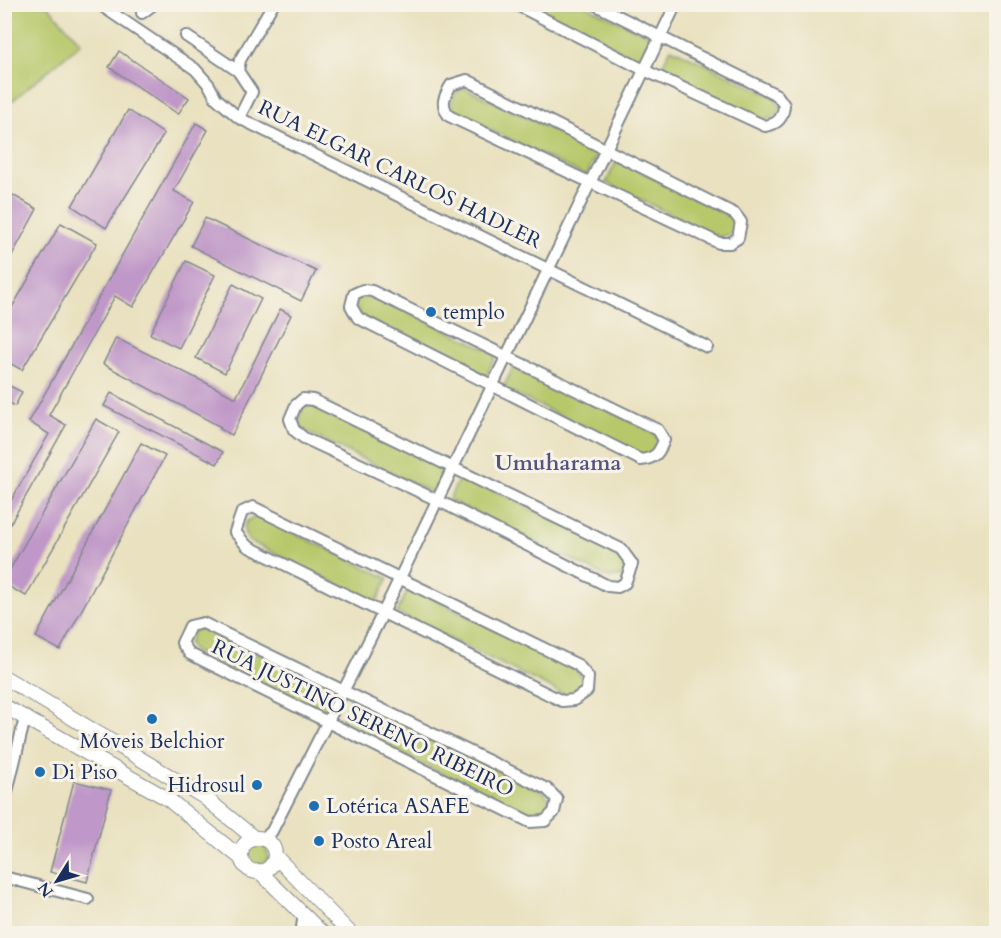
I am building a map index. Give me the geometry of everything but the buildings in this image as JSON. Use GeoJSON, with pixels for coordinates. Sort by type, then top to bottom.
{"type":"FeatureCollection","features":[{"type":"Feature","properties":{"kind":"main road"},"geometry":{"type":"LineString","coordinates":[[4,677],[204,797],[267,842],[351,933]]}},
{"type":"Feature","properties":{"kind":"main road"},"geometry":{"type":"LineString","coordinates":[[4,706],[168,799],[241,858],[248,868],[259,872],[323,933]]}},
{"type":"Feature","properties":{"kind":"main road"},"geometry":{"type":"LineString","coordinates":[[241,858],[242,847],[267,842]]}},
{"type":"Feature","properties":{"kind":"main road"},"geometry":{"type":"LineString","coordinates":[[259,872],[271,865],[267,842]]}},
{"type":"Feature","properties":{"kind":"street","name":"RUA ELGAR CARLOS HADLER"},"geometry":{"type":"LineString","coordinates":[[99,4],[195,69],[225,109],[239,118],[707,347]]}},
{"type":"Feature","properties":{"kind":"street"},"geometry":{"type":"LineString","coordinates":[[142,13],[153,4]]}},
{"type":"Feature","properties":{"kind":"street"},"geometry":{"type":"LineString","coordinates":[[238,71],[240,60],[273,4]]}},
{"type":"Feature","properties":{"kind":"street"},"geometry":{"type":"LineString","coordinates":[[515,4],[644,70],[765,126],[774,125],[783,116],[784,105],[777,96],[594,4]]}},
{"type":"Feature","properties":{"kind":"street"},"geometry":{"type":"LineString","coordinates":[[267,842],[327,721],[345,691],[676,4]]}},
{"type":"Feature","properties":{"kind":"street"},"geometry":{"type":"LineString","coordinates":[[186,36],[238,71],[252,92],[239,118]]}},
{"type":"Feature","properties":{"kind":"street"},"geometry":{"type":"LineString","coordinates":[[467,80],[735,214],[741,222],[738,238],[730,243],[719,243],[590,183],[449,116],[443,107],[443,100],[451,85],[467,80]]}},
{"type":"Feature","properties":{"kind":"street"},"geometry":{"type":"LineString","coordinates":[[363,290],[372,291],[658,430],[664,440],[659,453],[650,459],[641,460],[492,386],[358,318],[351,306],[354,294],[363,290]]}},
{"type":"Feature","properties":{"kind":"street"},"geometry":{"type":"LineString","coordinates":[[303,399],[313,400],[621,549],[632,564],[625,583],[618,587],[609,586],[437,500],[304,438],[294,430],[290,419],[296,405],[303,399]]}},
{"type":"Feature","properties":{"kind":"street"},"geometry":{"type":"LineString","coordinates":[[253,507],[578,665],[588,677],[586,692],[574,700],[562,701],[383,613],[247,546],[235,532],[242,512],[253,507]]}},
{"type":"Feature","properties":{"kind":"street","name":"RUA JUSTINO SERENO RIBEIRO"},"geometry":{"type":"LineString","coordinates":[[203,623],[547,789],[557,799],[554,812],[545,821],[530,822],[327,721],[190,654],[182,643],[190,626],[203,623]]}},
{"type":"Feature","properties":{"kind":"street"},"geometry":{"type":"LineString","coordinates":[[4,804],[25,718]]}},
{"type":"Feature","properties":{"kind":"street"},"geometry":{"type":"LineString","coordinates":[[4,877],[88,899]]}},
{"type":"Feature","properties":{"kind":"street"},"geometry":{"type":"LineString","coordinates":[[301,933],[304,914]]}},
{"type":"Feature","properties":{"kind":"green space"},"geometry":{"type":"Polygon","coordinates":[[[5,4],[47,5],[81,43],[5,107],[5,4]]]}},
{"type":"Feature","properties":{"kind":"green space"},"geometry":{"type":"Polygon","coordinates":[[[521,5],[584,5],[653,37],[642,61],[521,5]]]}},
{"type":"Feature","properties":{"kind":"green space"},"geometry":{"type":"Polygon","coordinates":[[[671,48],[774,97],[780,106],[778,114],[765,121],[660,70],[671,48]]]}},
{"type":"Feature","properties":{"kind":"green space"},"geometry":{"type":"Polygon","coordinates":[[[465,88],[598,152],[586,176],[455,113],[451,104],[456,92],[465,88]]]}},
{"type":"Feature","properties":{"kind":"green space"},"geometry":{"type":"Polygon","coordinates":[[[617,160],[731,216],[737,225],[734,233],[718,237],[606,183],[617,160]]]}},
{"type":"Feature","properties":{"kind":"green space"},"geometry":{"type":"Polygon","coordinates":[[[363,294],[373,295],[497,354],[486,376],[361,316],[355,306],[357,297],[363,294]]]}},
{"type":"Feature","properties":{"kind":"green space"},"geometry":{"type":"Polygon","coordinates":[[[515,364],[655,433],[659,442],[649,456],[639,454],[503,388],[515,364]]]}},
{"type":"Feature","properties":{"kind":"green space"},"geometry":{"type":"Polygon","coordinates":[[[315,404],[448,468],[435,494],[307,432],[300,421],[302,407],[315,404]]]}},
{"type":"Feature","properties":{"kind":"green space"},"geometry":{"type":"Polygon","coordinates":[[[461,474],[619,552],[627,565],[624,576],[609,578],[449,500],[461,474]]]}},
{"type":"Feature","properties":{"kind":"green space"},"geometry":{"type":"Polygon","coordinates":[[[259,516],[388,578],[376,603],[249,541],[244,528],[246,522],[259,516]]]}},
{"type":"Feature","properties":{"kind":"green space"},"geometry":{"type":"Polygon","coordinates":[[[409,587],[575,669],[584,679],[581,689],[569,695],[563,694],[397,613],[409,587]]]}},
{"type":"Feature","properties":{"kind":"green space"},"geometry":{"type":"Polygon","coordinates":[[[204,628],[333,691],[322,714],[193,651],[189,643],[194,629],[204,628]]]}},
{"type":"Feature","properties":{"kind":"green space"},"geometry":{"type":"Polygon","coordinates":[[[351,699],[544,792],[551,802],[552,811],[543,816],[531,816],[339,724],[351,699]]]}},
{"type":"Feature","properties":{"kind":"green space"},"geometry":{"type":"Polygon","coordinates":[[[258,845],[265,848],[268,855],[265,862],[258,865],[251,862],[248,855],[251,848],[258,845]]]}},
{"type":"Feature","properties":{"kind":"place","name":"templo"},"geometry":{"type":"Point","coordinates":[431,312]}},
{"type":"Feature","properties":{"kind":"place","name":"Móveis Belchior"},"geometry":{"type":"Point","coordinates":[152,719]}},
{"type":"Feature","properties":{"kind":"place","name":"Di Piso"},"geometry":{"type":"Point","coordinates":[40,772]}},
{"type":"Feature","properties":{"kind":"place","name":"Hidrosul"},"geometry":{"type":"Point","coordinates":[257,785]}},
{"type":"Feature","properties":{"kind":"place","name":"Lotérica ASAFE"},"geometry":{"type":"Point","coordinates":[314,806]}},
{"type":"Feature","properties":{"kind":"place","name":"Posto Areal"},"geometry":{"type":"Point","coordinates":[319,841]}},
{"type":"Feature","properties":{"kind":"district","name":"Umuharama"},"geometry":{"type":"Point","coordinates":[558,462]}}]}
